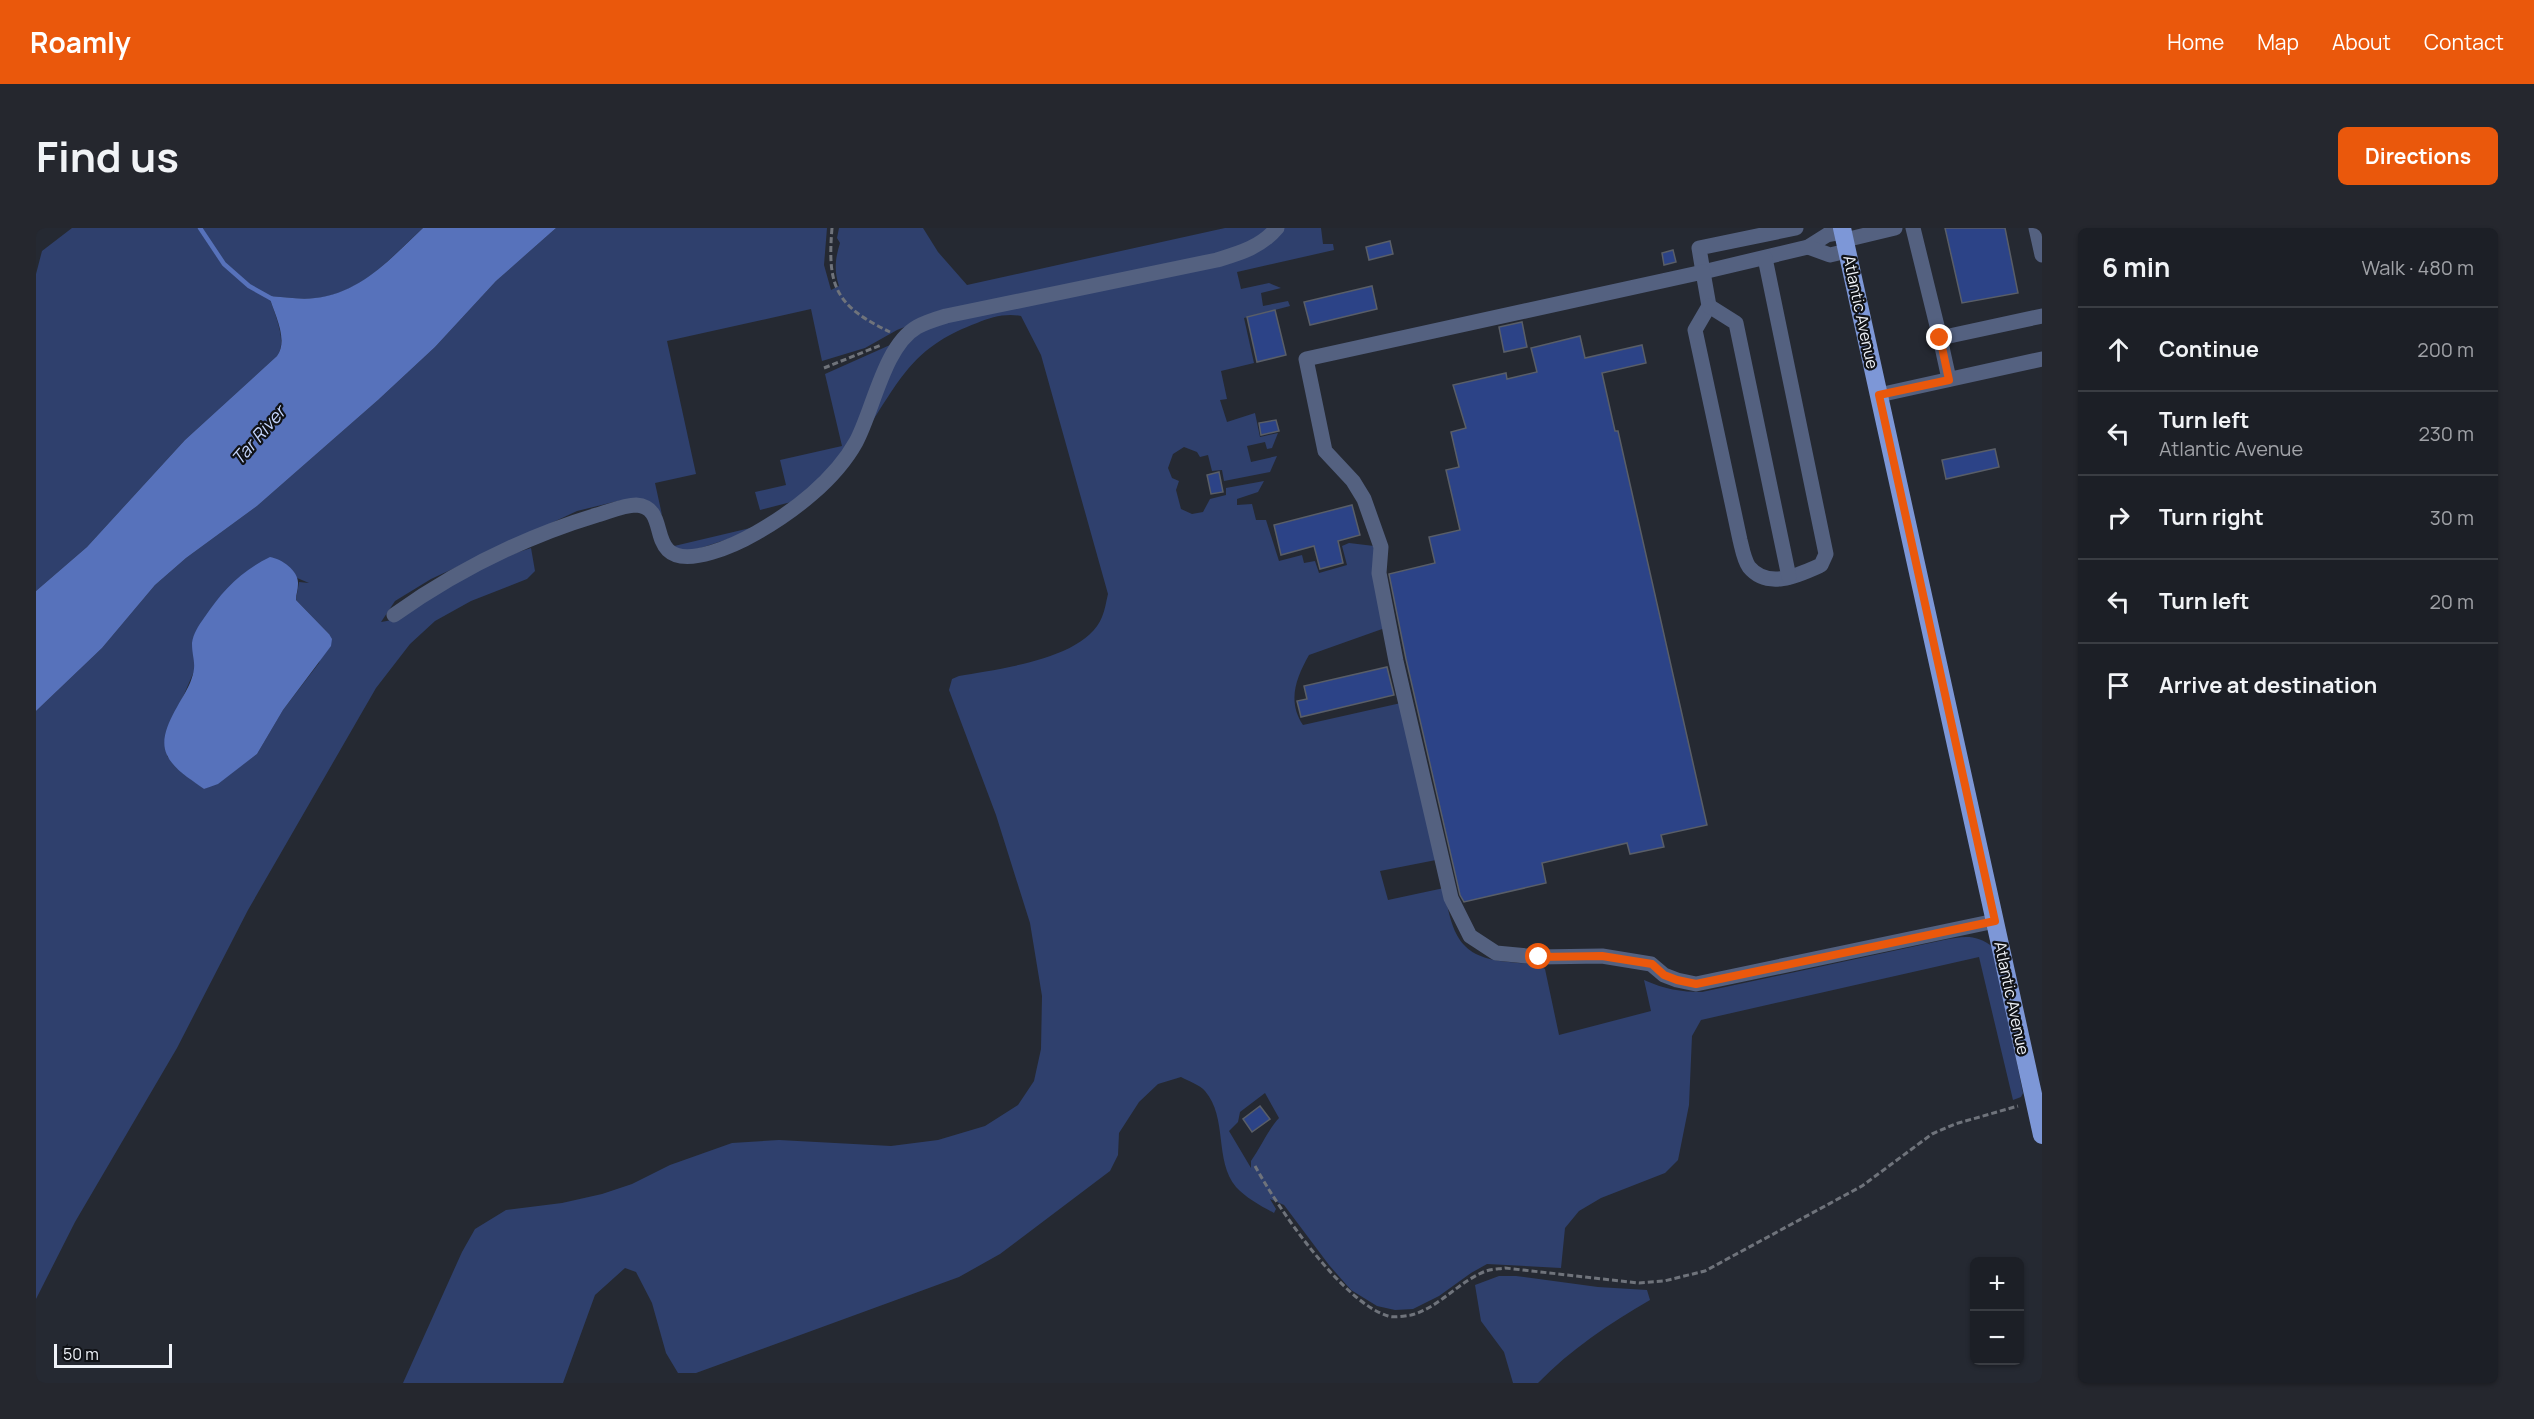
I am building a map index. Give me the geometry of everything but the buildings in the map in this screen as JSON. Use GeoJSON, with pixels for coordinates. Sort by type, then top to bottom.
{"type":"FeatureCollection","features":[{"type":"Feature","properties":{"kind":"main road","name":"Atlantic Avenue"},"geometry":{"type":"LineString","coordinates":[[1844,238],[2042,1135]]}},
{"type":"Feature","properties":{"kind":"street"},"geometry":{"type":"LineString","coordinates":[[394,615],[446,580],[501,552],[564,525],[634,505],[650,511],[656,518],[667,549],[678,556],[694,557],[727,547],[753,535],[794,508],[835,472],[856,442],[888,361],[902,337],[915,328],[946,316],[1227,257],[1268,239],[1277,228]]}},
{"type":"Feature","properties":{"kind":"street"},"geometry":{"type":"LineString","coordinates":[[1765,258],[1826,554],[1821,565],[1789,577],[1773,580],[1757,575],[1748,566],[1740,540],[1695,330],[1709,306],[1700,248],[1796,228]]}},
{"type":"Feature","properties":{"kind":"street"},"geometry":{"type":"LineString","coordinates":[[1896,228],[1844,238],[1827,235],[1808,247],[1765,258],[1306,358],[1325,451],[1353,481],[1364,499],[1381,547],[1379,573],[1396,660],[1451,898],[1470,936],[1496,953],[1539,957],[1602,956],[1652,964],[1664,975],[1696,984],[1995,921]]}},
{"type":"Feature","properties":{"kind":"street"},"geometry":{"type":"LineString","coordinates":[[1913,228],[1949,380]]}},
{"type":"Feature","properties":{"kind":"street"},"geometry":{"type":"LineString","coordinates":[[2036,228],[2042,255]]}},
{"type":"Feature","properties":{"kind":"street"},"geometry":{"type":"LineString","coordinates":[[1709,306],[1736,323],[1789,577]]}},
{"type":"Feature","properties":{"kind":"street"},"geometry":{"type":"LineString","coordinates":[[1940,338],[2042,316]]}},
{"type":"Feature","properties":{"kind":"street"},"geometry":{"type":"LineString","coordinates":[[1879,395],[2042,359]]}},
{"type":"Feature","properties":{"kind":"path"},"geometry":{"type":"LineString","coordinates":[[832,228],[830,268],[835,286],[846,305],[871,323],[902,337]]}},
{"type":"Feature","properties":{"kind":"path"},"geometry":{"type":"LineString","coordinates":[[824,368],[902,337]]}},
{"type":"Feature","properties":{"kind":"path"},"geometry":{"type":"LineString","coordinates":[[1255,1166],[1266,1187],[1297,1231],[1327,1267],[1353,1296],[1374,1310],[1390,1317],[1412,1315],[1487,1271],[1504,1268],[1639,1282],[1664,1281],[1706,1271],[1862,1186],[1932,1134],[1955,1124],[2035,1102]]}},
{"type":"Feature","properties":{"kind":"shaded area"},"geometry":{"type":"Polygon","coordinates":[[[72,228],[423,228],[387,262],[361,282],[347,289],[332,295],[310,299],[269,296],[281,335],[280,350],[277,356],[185,440],[87,547],[36,591],[36,274],[42,251],[72,228]]]}},
{"type":"Feature","properties":{"kind":"shaded area"},"geometry":{"type":"Polygon","coordinates":[[[556,228],[827,228],[824,265],[831,290],[839,286],[836,265],[840,243],[837,238],[839,228],[923,228],[938,252],[967,285],[1225,228],[1271,228],[1244,245],[1224,252],[930,317],[897,330],[865,348],[822,361],[811,309],[667,341],[696,474],[655,483],[662,515],[658,509],[622,500],[577,511],[431,579],[395,601],[381,622],[407,613],[445,586],[476,569],[531,548],[535,571],[527,579],[471,601],[435,621],[410,644],[376,688],[248,910],[177,1048],[75,1222],[36,1299],[36,711],[102,648],[155,585],[186,558],[257,506],[378,400],[435,347],[496,281],[556,228]],[[290,575],[219,637],[195,669],[167,734],[167,756],[183,773],[204,789],[225,778],[257,754],[283,710],[319,663],[329,634],[296,600],[299,582],[309,583],[290,575]]]}},
{"type":"Feature","properties":{"kind":"shaded area"},"geometry":{"type":"Polygon","coordinates":[[[1283,228],[1321,228],[1323,244],[1333,244],[1334,250],[1237,272],[1241,289],[1269,283],[1281,288],[1261,293],[1263,306],[1288,301],[1290,306],[1244,318],[1254,363],[1221,371],[1227,399],[1220,400],[1227,422],[1255,413],[1260,437],[1278,433],[1272,448],[1267,449],[1265,442],[1247,446],[1251,462],[1277,456],[1270,472],[1224,481],[1222,470],[1212,471],[1208,455],[1200,457],[1197,452],[1184,447],[1173,454],[1168,468],[1172,478],[1179,481],[1176,490],[1181,509],[1192,514],[1203,512],[1210,499],[1226,495],[1226,488],[1264,481],[1258,492],[1237,499],[1237,505],[1252,504],[1256,520],[1266,520],[1279,561],[1302,555],[1304,563],[1315,561],[1319,573],[1347,565],[1342,546],[1349,543],[1374,546],[1385,628],[1309,655],[1300,672],[1294,698],[1298,716],[1303,725],[1401,703],[1436,860],[1380,871],[1388,900],[1444,888],[1450,918],[1460,940],[1468,949],[1492,960],[1532,964],[1545,969],[1559,1035],[1651,1011],[1644,980],[1673,989],[1702,992],[1944,940],[1975,938],[1993,947],[2023,1093],[2021,1097],[2013,1100],[1979,957],[1701,1020],[1692,1036],[1689,1105],[1678,1160],[1665,1173],[1601,1198],[1579,1211],[1565,1228],[1561,1268],[1487,1264],[1439,1296],[1413,1309],[1395,1310],[1377,1306],[1351,1290],[1329,1265],[1284,1205],[1270,1199],[1276,1209],[1274,1213],[1259,1205],[1236,1187],[1225,1164],[1219,1126],[1212,1102],[1203,1089],[1181,1077],[1158,1084],[1139,1102],[1119,1133],[1118,1155],[1110,1171],[1000,1254],[959,1277],[696,1373],[678,1373],[666,1353],[652,1303],[636,1272],[625,1268],[595,1295],[563,1383],[403,1383],[462,1252],[475,1229],[506,1210],[562,1203],[602,1194],[632,1184],[670,1165],[732,1143],[779,1140],[891,1146],[938,1140],[985,1126],[1018,1105],[1034,1081],[1041,1049],[1042,996],[1030,923],[996,815],[949,690],[952,679],[959,676],[1039,660],[1078,643],[1093,631],[1102,617],[1108,594],[1041,355],[1021,316],[1004,315],[988,319],[940,341],[914,362],[872,422],[896,355],[917,335],[935,325],[1169,274],[1283,228]],[[1265,1093],[1240,1112],[1238,1122],[1229,1131],[1251,1168],[1251,1161],[1279,1118],[1265,1093]]]}},
{"type":"Feature","properties":{"kind":"shaded area"},"geometry":{"type":"Polygon","coordinates":[[[890,345],[852,440],[834,465],[795,501],[760,510],[755,492],[786,485],[780,460],[842,446],[825,374],[890,345]]]}},
{"type":"Feature","properties":{"kind":"shaded area"},"geometry":{"type":"Polygon","coordinates":[[[763,525],[756,530],[691,551],[670,547],[763,525]]]}},
{"type":"Feature","properties":{"kind":"shaded area"},"geometry":{"type":"Polygon","coordinates":[[[1499,1276],[1647,1290],[1650,1300],[1591,1338],[1538,1383],[1513,1383],[1504,1352],[1481,1321],[1475,1285],[1499,1276]]]}},
{"type":"Feature","properties":{"kind":"water","name":"Tar River"},"geometry":{"type":"Polygon","coordinates":[[[423,228],[556,228],[496,281],[435,347],[378,400],[257,506],[186,558],[155,585],[102,648],[36,711],[36,591],[87,547],[185,440],[277,356],[282,342],[281,334],[269,296],[310,299],[332,295],[347,289],[361,282],[387,262],[423,228]]]}},
{"type":"Feature","properties":{"kind":"water"},"geometry":{"type":"Polygon","coordinates":[[[270,557],[280,560],[293,570],[298,579],[296,600],[329,634],[332,639],[331,646],[283,710],[257,754],[218,784],[204,789],[170,760],[165,746],[167,728],[192,677],[194,666],[192,643],[198,627],[233,583],[270,557]]]}},
{"type":"Feature","properties":{"kind":"waterway"},"geometry":{"type":"LineString","coordinates":[[200,228],[224,264],[249,286],[274,300]]}},
{"type":"Feature","properties":{"kind":"route"},"geometry":{"type":"LineString","coordinates":[[1539,957],[1602,956],[1652,964],[1664,975],[1696,984],[1995,921],[1879,395],[1949,380],[1940,338]]}}]}
